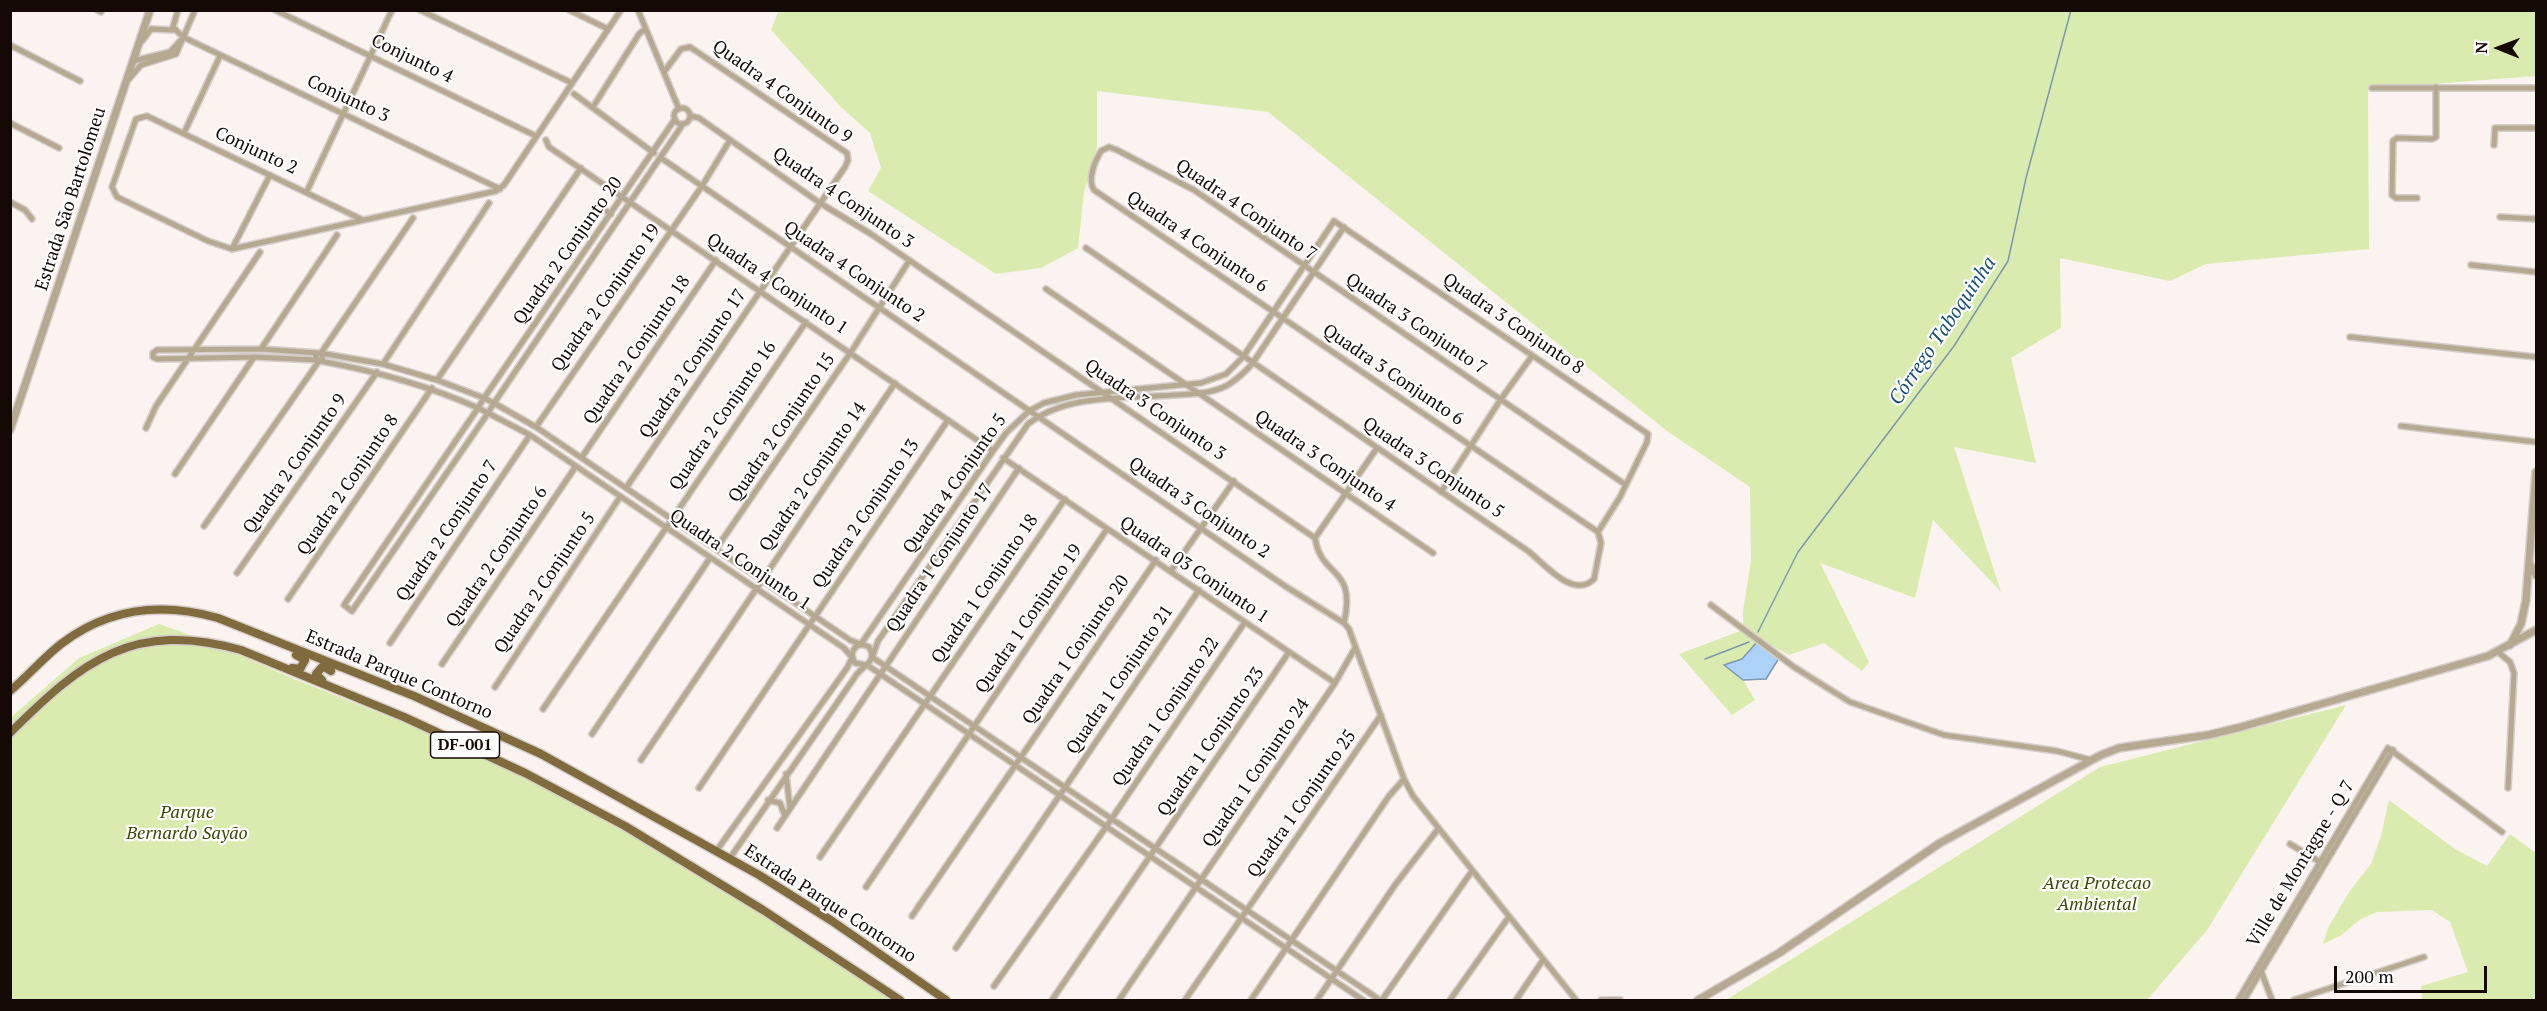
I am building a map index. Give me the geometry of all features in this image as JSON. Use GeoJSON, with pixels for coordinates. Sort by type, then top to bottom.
{"type":"FeatureCollection","features":[{"type":"Feature","properties":{"kind":"main road","name":"Estrada Parque Contorno"},"geometry":{"type":"LineString","coordinates":[[11,690],[60,645],[77,633],[112,616],[129,611],[171,609],[198,613],[414,696],[541,754],[717,850],[832,921],[946,1000]]}},
{"type":"Feature","properties":{"kind":"main road"},"geometry":{"type":"LineString","coordinates":[[260,636],[305,660],[300,669],[286,667]]}},
{"type":"Feature","properties":{"kind":"main road","name":"Estrada Parque Contorno"},"geometry":{"type":"LineString","coordinates":[[10,733],[48,695],[73,675],[110,653],[133,645],[167,639],[214,643],[286,667],[404,717],[525,773],[625,826],[763,910],[900,1000]]}},
{"type":"Feature","properties":{"kind":"main road"},"geometry":{"type":"LineString","coordinates":[[331,686],[316,674],[323,666],[333,672],[352,673]]}},
{"type":"Feature","properties":{"kind":"street","name":"Estrada São Bartolomeu"},"geometry":{"type":"LineString","coordinates":[[10,430],[150,10]]}},
{"type":"Feature","properties":{"kind":"street"},"geometry":{"type":"LineString","coordinates":[[174,28],[178,10]]}},
{"type":"Feature","properties":{"kind":"street"},"geometry":{"type":"LineString","coordinates":[[123,90],[141,65],[176,54],[195,10]]}},
{"type":"Feature","properties":{"kind":"street","name":"Conjunto 4"},"geometry":{"type":"LineString","coordinates":[[275,10],[536,136]]}},
{"type":"Feature","properties":{"kind":"street"},"geometry":{"type":"LineString","coordinates":[[306,191],[392,10]]}},
{"type":"Feature","properties":{"kind":"street"},"geometry":{"type":"LineString","coordinates":[[420,10],[572,82]]}},
{"type":"Feature","properties":{"kind":"street"},"geometry":{"type":"LineString","coordinates":[[569,10],[608,29]]}},
{"type":"Feature","properties":{"kind":"street"},"geometry":{"type":"LineString","coordinates":[[232,249],[500,189],[621,10]]}},
{"type":"Feature","properties":{"kind":"street"},"geometry":{"type":"LineString","coordinates":[[638,10],[680,109]]}},
{"type":"Feature","properties":{"kind":"street"},"geometry":{"type":"LineString","coordinates":[[145,25],[174,28]]}},
{"type":"Feature","properties":{"kind":"street"},"geometry":{"type":"LineString","coordinates":[[137,48],[151,29],[174,28]]}},
{"type":"Feature","properties":{"kind":"street","name":"Conjunto 3"},"geometry":{"type":"LineString","coordinates":[[174,28],[183,37],[220,56],[500,189]]}},
{"type":"Feature","properties":{"kind":"street"},"geometry":{"type":"LineString","coordinates":[[592,108],[645,28]]}},
{"type":"Feature","properties":{"kind":"street"},"geometry":{"type":"LineString","coordinates":[[133,61],[170,52],[183,37]]}},
{"type":"Feature","properties":{"kind":"street"},"geometry":{"type":"LineString","coordinates":[[10,45],[80,81]]}},
{"type":"Feature","properties":{"kind":"street","name":"Quadra 4 Conjunto 9"},"geometry":{"type":"LineString","coordinates":[[664,72],[681,49],[687,46],[696,50],[847,153],[848,160],[845,167]]}},
{"type":"Feature","properties":{"kind":"street"},"geometry":{"type":"LineString","coordinates":[[184,133],[220,56]]}},
{"type":"Feature","properties":{"kind":"street"},"geometry":{"type":"LineString","coordinates":[[2417,198],[2396,198],[2392,195],[2393,141],[2397,138],[2432,139],[2436,137],[2436,87]]}},
{"type":"Feature","properties":{"kind":"street"},"geometry":{"type":"LineString","coordinates":[[2372,88],[2536,88]]}},
{"type":"Feature","properties":{"kind":"street"},"geometry":{"type":"LineString","coordinates":[[574,94],[654,153]]}},
{"type":"Feature","properties":{"kind":"street"},"geometry":{"type":"LineString","coordinates":[[680,109],[687,110],[690,116],[689,121],[683,124],[675,119],[675,114],[680,109]]}},
{"type":"Feature","properties":{"kind":"street","name":"Conjunto 2"},"geometry":{"type":"LineString","coordinates":[[232,249],[208,241],[117,197],[112,192],[136,119],[147,116],[363,220]]}},
{"type":"Feature","properties":{"kind":"street","name":"Quadra 4 Conjunto 3"},"geometry":{"type":"LineString","coordinates":[[690,116],[699,118],[820,203],[977,308]]}},
{"type":"Feature","properties":{"kind":"street","name":"Quadra 2 Conjunto 20"},"geometry":{"type":"LineString","coordinates":[[478,408],[675,119]]}},
{"type":"Feature","properties":{"kind":"street"},"geometry":{"type":"LineString","coordinates":[[10,123],[59,148]]}},
{"type":"Feature","properties":{"kind":"street","name":"Quadra 2 Conjunto 19"},"geometry":{"type":"LineString","coordinates":[[488,413],[683,124]]}},
{"type":"Feature","properties":{"kind":"street"},"geometry":{"type":"LineString","coordinates":[[2494,145],[2495,128],[2536,128]]}},
{"type":"Feature","properties":{"kind":"street","name":"Quadra 4 Conjunto 1"},"geometry":{"type":"LineString","coordinates":[[546,140],[549,147],[948,420],[1005,455]]}},
{"type":"Feature","properties":{"kind":"street","name":"Quadra 2 Conjunto 19"},"geometry":{"type":"LineString","coordinates":[[536,427],[702,186],[730,140]]}},
{"type":"Feature","properties":{"kind":"street","name":"Quadra 4 Conjunto 7"},"geometry":{"type":"LineString","coordinates":[[1094,190],[1091,183],[1098,156],[1105,147],[1118,150],[1194,190],[1314,274]]}},
{"type":"Feature","properties":{"kind":"street","name":"Quadra 4 Conjunto 2"},"geometry":{"type":"LineString","coordinates":[[661,158],[1037,417]]}},
{"type":"Feature","properties":{"kind":"street","name":"Quadra 2 Conjunto 17"},"geometry":{"type":"LineString","coordinates":[[627,488],[845,167]]}},
{"type":"Feature","properties":{"kind":"street","name":"Quadra 2 Conjunto 20"},"geometry":{"type":"LineString","coordinates":[[437,380],[581,168]]}},
{"type":"Feature","properties":{"kind":"street"},"geometry":{"type":"LineString","coordinates":[[232,249],[270,175]]}},
{"type":"Feature","properties":{"kind":"street","name":"Quadra 4 Conjunto 6"},"geometry":{"type":"LineString","coordinates":[[1094,190],[1283,319]]}},
{"type":"Feature","properties":{"kind":"street"},"geometry":{"type":"LineString","coordinates":[[10,202],[25,210],[32,219]]}},
{"type":"Feature","properties":{"kind":"street"},"geometry":{"type":"LineString","coordinates":[[383,364],[489,203]]}},
{"type":"Feature","properties":{"kind":"street"},"geometry":{"type":"LineString","coordinates":[[599,206],[611,214]]}},
{"type":"Feature","properties":{"kind":"street"},"geometry":{"type":"LineString","coordinates":[[2500,217],[2536,219]]}},
{"type":"Feature","properties":{"kind":"street"},"geometry":{"type":"LineString","coordinates":[[204,526],[323,357],[321,353],[413,218]]}},
{"type":"Feature","properties":{"kind":"street","name":"Quadra 4 Conjunto 5"},"geometry":{"type":"LineString","coordinates":[[861,644],[995,448],[1018,420],[1029,411],[1061,397],[1188,385],[1214,380],[1226,374],[1243,357],[1334,221]]}},
{"type":"Feature","properties":{"kind":"street","name":"Quadra 3 Conjunto 8"},"geometry":{"type":"LineString","coordinates":[[1334,221],[1648,434],[1649,439],[1626,485]]}},
{"type":"Feature","properties":{"kind":"street"},"geometry":{"type":"LineString","coordinates":[[1201,393],[1227,385],[1252,364],[1344,227]]}},
{"type":"Feature","properties":{"kind":"street"},"geometry":{"type":"LineString","coordinates":[[261,349],[337,235]]}},
{"type":"Feature","properties":{"kind":"street"},"geometry":{"type":"LineString","coordinates":[[1086,248],[1243,357]]}},
{"type":"Feature","properties":{"kind":"street"},"geometry":{"type":"LineString","coordinates":[[146,428],[156,406],[187,358],[195,350],[260,252]]}},
{"type":"Feature","properties":{"kind":"street","name":"Quadra 2 Conjunto 18"},"geometry":{"type":"LineString","coordinates":[[582,457],[716,260]]}},
{"type":"Feature","properties":{"kind":"street","name":"Quadra 2 Conjunto 15"},"geometry":{"type":"LineString","coordinates":[[716,549],[851,352],[909,261]]}},
{"type":"Feature","properties":{"kind":"street"},"geometry":{"type":"LineString","coordinates":[[2471,265],[2536,272]]}},
{"type":"Feature","properties":{"kind":"street","name":"Quadra 3 Conjunto 7"},"geometry":{"type":"LineString","coordinates":[[1314,274],[1626,485]]}},
{"type":"Feature","properties":{"kind":"street","name":"Quadra 3 Conjunto 4"},"geometry":{"type":"LineString","coordinates":[[1046,288],[1433,553]]}},
{"type":"Feature","properties":{"kind":"street","name":"Quadra 3 Conjunto 3"},"geometry":{"type":"LineString","coordinates":[[977,308],[1315,538]]}},
{"type":"Feature","properties":{"kind":"street","name":"Quadra 3 Conjunto 6"},"geometry":{"type":"LineString","coordinates":[[1283,319],[1408,401],[1469,445],[1441,492]]}},
{"type":"Feature","properties":{"kind":"street","name":"Quadra 2 Conjunto 16"},"geometry":{"type":"LineString","coordinates":[[543,709],[665,526],[806,322]]}},
{"type":"Feature","properties":{"kind":"street"},"geometry":{"type":"LineString","coordinates":[[2349,337],[2536,357]]}},
{"type":"Feature","properties":{"kind":"street"},"geometry":{"type":"LineString","coordinates":[[488,413],[352,611],[344,605],[478,408],[432,388],[377,372],[318,361],[254,357],[157,360],[153,357],[153,353],[157,350],[261,349],[321,353],[383,364],[437,380],[494,403],[582,457],[850,640],[869,647],[873,656],[930,697],[1381,1000],[1472,871]]}},
{"type":"Feature","properties":{"kind":"street"},"geometry":{"type":"LineString","coordinates":[[1532,356],[1469,445],[1598,532],[1626,485]]}},
{"type":"Feature","properties":{"kind":"street"},"geometry":{"type":"LineString","coordinates":[[175,474],[254,357]]}},
{"type":"Feature","properties":{"kind":"street","name":"Quadra 3 Conjunto 5"},"geometry":{"type":"LineString","coordinates":[[1243,357],[1528,551],[1568,583],[1576,586],[1591,582],[1597,574],[1602,538],[1598,532]]}},
{"type":"Feature","properties":{"kind":"street","name":"Quadra 2 Conjunto 9"},"geometry":{"type":"LineString","coordinates":[[237,573],[377,372]]}},
{"type":"Feature","properties":{"kind":"street","name":"Quadra 2 Conjunto 14"},"geometry":{"type":"LineString","coordinates":[[640,760],[895,383]]}},
{"type":"Feature","properties":{"kind":"street","name":"Quadra 2 Conjunto 8"},"geometry":{"type":"LineString","coordinates":[[288,599],[432,388]]}},
{"type":"Feature","properties":{"kind":"street","name":"Quadra 1 Conjunto 17"},"geometry":{"type":"LineString","coordinates":[[873,656],[878,641],[1021,430],[1037,417],[1070,404],[1201,393]]}},
{"type":"Feature","properties":{"kind":"street","name":"Estrada São Bartolomeu"},"geometry":{"type":"LineString","coordinates":[[10,416],[21,398]]}},
{"type":"Feature","properties":{"kind":"street","name":"Quadra 2 Conjunto 1"},"geometry":{"type":"LineString","coordinates":[[478,408],[530,435],[809,626],[699,788]]}},
{"type":"Feature","properties":{"kind":"street","name":"Quadra 3 Conjunto 2"},"geometry":{"type":"LineString","coordinates":[[1037,417],[1202,527],[1285,586],[1344,623]]}},
{"type":"Feature","properties":{"kind":"street","name":"Quadra 2 Conjunto 13"},"geometry":{"type":"LineString","coordinates":[[809,626],[948,420]]}},
{"type":"Feature","properties":{"kind":"street"},"geometry":{"type":"LineString","coordinates":[[2401,426],[2536,442]]}},
{"type":"Feature","properties":{"kind":"street","name":"Quadra 2 Conjunto 7"},"geometry":{"type":"LineString","coordinates":[[390,643],[530,435]]}},
{"type":"Feature","properties":{"kind":"street"},"geometry":{"type":"LineString","coordinates":[[1377,448],[1315,538],[1319,555],[1339,576],[1346,588],[1348,600],[1344,623],[1354,638],[1355,648],[1382,715],[1404,779],[1413,796],[1508,918],[1576,1000]]}},
{"type":"Feature","properties":{"kind":"street","name":"Quadra 03 Conjunto 1"},"geometry":{"type":"LineString","coordinates":[[1005,455],[1019,468],[1107,530],[1156,560],[1335,683]]}},
{"type":"Feature","properties":{"kind":"street"},"geometry":{"type":"LineString","coordinates":[[989,457],[999,464]]}},
{"type":"Feature","properties":{"kind":"street","name":"Quadra 2 Conjunto 6"},"geometry":{"type":"LineString","coordinates":[[442,664],[576,466]]}},
{"type":"Feature","properties":{"kind":"street","name":"Quadra 1 Conjunto 17"},"geometry":{"type":"LineString","coordinates":[[777,828],[1019,468]]}},
{"type":"Feature","properties":{"kind":"street"},"geometry":{"type":"LineString","coordinates":[[2509,647],[2521,624],[2532,580],[2529,563],[2534,527],[2536,472]]}},
{"type":"Feature","properties":{"kind":"street"},"geometry":{"type":"LineString","coordinates":[[1171,571],[1234,481]]}},
{"type":"Feature","properties":{"kind":"street","name":"Quadra 2 Conjunto 5"},"geometry":{"type":"LineString","coordinates":[[495,687],[620,497]]}},
{"type":"Feature","properties":{"kind":"street","name":"Quadra 1 Conjunto 18"},"geometry":{"type":"LineString","coordinates":[[820,857],[1065,499]]}},
{"type":"Feature","properties":{"kind":"street","name":"Quadra 1 Conjunto 19"},"geometry":{"type":"LineString","coordinates":[[866,887],[1107,530]]}},
{"type":"Feature","properties":{"kind":"street"},"geometry":{"type":"LineString","coordinates":[[592,734],[710,558]]}},
{"type":"Feature","properties":{"kind":"street","name":"Quadra 1 Conjunto 20"},"geometry":{"type":"LineString","coordinates":[[912,916],[1156,560]]}},
{"type":"Feature","properties":{"kind":"street"},"geometry":{"type":"LineString","coordinates":[[2529,563],[2536,575]]}},
{"type":"Feature","properties":{"kind":"street","name":"Quadra 1 Conjunto 21"},"geometry":{"type":"LineString","coordinates":[[956,948],[1199,590]]}},
{"type":"Feature","properties":{"kind":"street"},"geometry":{"type":"LineString","coordinates":[[1711,605],[1794,668],[1850,702],[1944,735],[2057,751],[2091,760]]}},
{"type":"Feature","properties":{"kind":"street","name":"Quadra 1 Conjunto 22"},"geometry":{"type":"LineString","coordinates":[[994,986],[1106,827],[1245,622]]}},
{"type":"Feature","properties":{"kind":"street"},"geometry":{"type":"LineString","coordinates":[[809,626],[844,648],[855,663],[866,665],[926,704],[1363,1000]]}},
{"type":"Feature","properties":{"kind":"street"},"geometry":{"type":"LineString","coordinates":[[1698,1000],[1779,953],[1940,843],[2091,760],[2119,748],[2208,735],[2241,727],[2498,652],[2536,630]]}},
{"type":"Feature","properties":{"kind":"street"},"geometry":{"type":"LineString","coordinates":[[717,850],[847,668],[854,648],[861,644]]}},
{"type":"Feature","properties":{"kind":"street"},"geometry":{"type":"LineString","coordinates":[[1335,683],[1355,648]]}},
{"type":"Feature","properties":{"kind":"street","name":"Quadra 1 Conjunto 23"},"geometry":{"type":"LineString","coordinates":[[1052,1000],[1289,652]]}},
{"type":"Feature","properties":{"kind":"street"},"geometry":{"type":"LineString","coordinates":[[2498,652],[2510,662],[2514,672],[2508,788]]}},
{"type":"Feature","properties":{"kind":"street"},"geometry":{"type":"LineString","coordinates":[[730,858],[786,773],[856,674],[873,656]]}},
{"type":"Feature","properties":{"kind":"street","name":"Quadra 1 Conjunto 24"},"geometry":{"type":"LineString","coordinates":[[1119,1000],[1335,683]]}},
{"type":"Feature","properties":{"kind":"street","name":"Quadra 1 Conjunto 25"},"geometry":{"type":"LineString","coordinates":[[1185,1000],[1382,715]]}},
{"type":"Feature","properties":{"kind":"street","name":"Ville de Montagne - Q 7"},"geometry":{"type":"LineString","coordinates":[[2244,1000],[2319,870],[2393,750],[2389,748],[2385,751],[2320,862],[2319,870]]}},
{"type":"Feature","properties":{"kind":"street"},"geometry":{"type":"LineString","coordinates":[[2393,750],[2502,832]]}},
{"type":"Feature","properties":{"kind":"street"},"geometry":{"type":"LineString","coordinates":[[786,773],[790,808]]}},
{"type":"Feature","properties":{"kind":"street"},"geometry":{"type":"LineString","coordinates":[[1251,1000],[1389,796],[1404,779]]}},
{"type":"Feature","properties":{"kind":"street"},"geometry":{"type":"LineString","coordinates":[[756,798],[780,803],[785,816]]}},
{"type":"Feature","properties":{"kind":"street"},"geometry":{"type":"LineString","coordinates":[[744,813],[754,820]]}},
{"type":"Feature","properties":{"kind":"street"},"geometry":{"type":"LineString","coordinates":[[1317,1000],[1395,885],[1438,829]]}},
{"type":"Feature","properties":{"kind":"street"},"geometry":{"type":"LineString","coordinates":[[2289,844],[2320,862]]}},
{"type":"Feature","properties":{"kind":"street"},"geometry":{"type":"LineString","coordinates":[[1450,1000],[1508,918]]}},
{"type":"Feature","properties":{"kind":"street"},"geometry":{"type":"LineString","coordinates":[[2294,1000],[2424,957]]}},
{"type":"Feature","properties":{"kind":"street"},"geometry":{"type":"LineString","coordinates":[[1516,1000],[1543,960]]}},
{"type":"Feature","properties":{"kind":"street"},"geometry":{"type":"LineString","coordinates":[[2260,969],[2272,1000]]}},
{"type":"Feature","properties":{"kind":"street","name":"Ville de Montagne - Q 7"},"geometry":{"type":"LineString","coordinates":[[2238,1000],[2260,969]]}},
{"type":"Feature","properties":{"kind":"street"},"geometry":{"type":"LineString","coordinates":[[1601,1000],[1620,1000]]}},
{"type":"Feature","properties":{"kind":"green space"},"geometry":{"type":"Polygon","coordinates":[[[779,10],[2536,10],[2536,76],[2368,89],[2369,249],[2206,264],[2170,281],[2060,258],[2061,328],[2011,358],[2036,463],[1954,447],[2001,592],[1933,520],[1915,598],[1820,563],[1869,662],[1862,671],[1824,643],[1789,655],[1746,632],[1757,642],[1742,659],[1725,665],[1743,680],[1755,700],[1732,715],[1679,654],[1743,630],[1743,611],[1751,561],[1750,487],[1667,431],[1268,112],[1097,91],[1097,147],[1084,192],[1078,248],[1041,268],[996,274],[868,191],[881,168],[870,133],[842,108],[771,30],[779,10]]]}},
{"type":"Feature","properties":{"kind":"green space","name":"Parque Bernardo Sayão"},"geometry":{"type":"Polygon","coordinates":[[[159,624],[210,642],[294,679],[490,757],[717,878],[900,1000],[11,1000],[10,718],[79,658],[159,624]]]}},
{"type":"Feature","properties":{"kind":"green space","name":"Area Protecao Ambiental"},"geometry":{"type":"Polygon","coordinates":[[[2346,705],[2207,930],[2147,1000],[1726,1000],[2100,767],[2346,705]]]}},
{"type":"Feature","properties":{"kind":"green space"},"geometry":{"type":"Polygon","coordinates":[[[2389,800],[2455,849],[2487,866],[2510,834],[2536,853],[2536,1000],[2422,1000],[2421,986],[2468,972],[2450,922],[2432,910],[2377,912],[2361,919],[2340,936],[2323,944],[2328,928],[2349,892],[2371,864],[2381,836],[2389,800]]]}},
{"type":"Feature","properties":{"kind":"water"},"geometry":{"type":"Polygon","coordinates":[[[1757,642],[1779,658],[1766,679],[1743,680],[1724,665],[1742,659],[1757,642]]]}},
{"type":"Feature","properties":{"kind":"waterway","name":"Córrego Taboquinha"},"geometry":{"type":"LineString","coordinates":[[1758,632],[1798,552],[1954,346],[2008,261],[2026,178],[2071,10]]}},
{"type":"Feature","properties":{"kind":"waterway","name":"Córrego Taboquinha"},"geometry":{"type":"LineString","coordinates":[[1705,659],[1749,642]]}}]}
